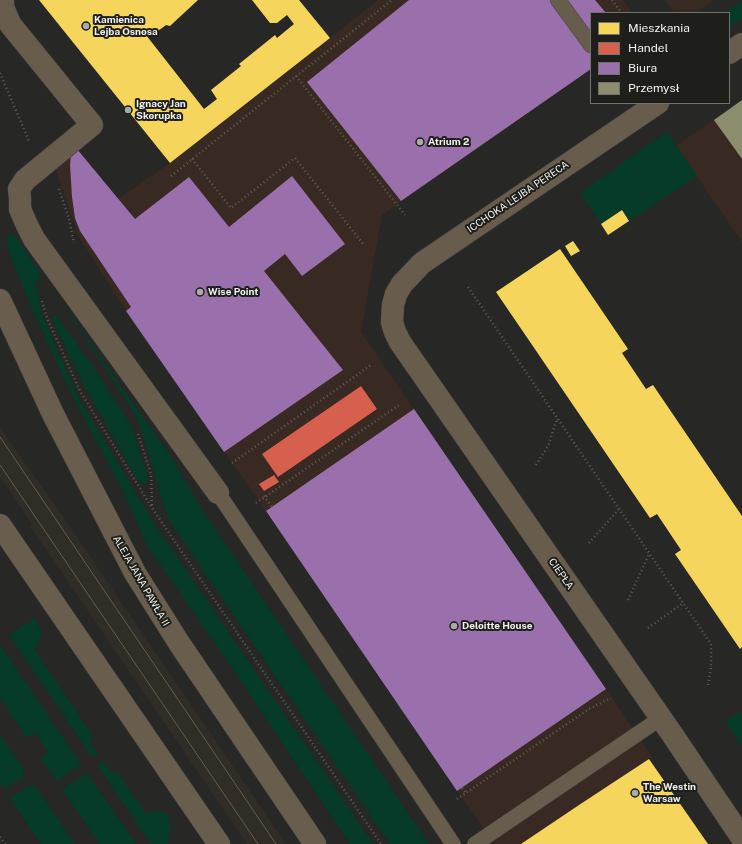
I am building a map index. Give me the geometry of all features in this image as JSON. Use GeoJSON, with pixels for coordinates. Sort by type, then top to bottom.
{"type":"FeatureCollection","features":[{"type":"Feature","properties":{"kind":"main road","name":"ALEJA JANA PAWŁA II"},"geometry":{"type":"LineString","coordinates":[[0,300],[53,414],[135,573],[179,643],[315,844]]}},
{"type":"Feature","properties":{"kind":"main road"},"geometry":{"type":"LineString","coordinates":[[0,525],[219,844]]}},
{"type":"Feature","properties":{"kind":"street"},"geometry":{"type":"LineString","coordinates":[[3,0],[3,7],[10,24],[92,125],[25,180],[19,189],[20,209],[26,223],[39,245],[218,493]]}},
{"type":"Feature","properties":{"kind":"street"},"geometry":{"type":"LineString","coordinates":[[730,52],[742,44]]}},
{"type":"Feature","properties":{"kind":"street","name":"ICCHOKA LEJBA PERECA"},"geometry":{"type":"LineString","coordinates":[[393,305],[402,284],[422,263],[645,107]]}},
{"type":"Feature","properties":{"kind":"street","name":"CIEPŁA"},"geometry":{"type":"LineString","coordinates":[[393,305],[392,322],[400,342],[661,718],[742,838]]}},
{"type":"Feature","properties":{"kind":"lane"},"geometry":{"type":"LineString","coordinates":[[558,0],[590,44]]}},
{"type":"Feature","properties":{"kind":"lane"},"geometry":{"type":"LineString","coordinates":[[218,493],[453,844]]}},
{"type":"Feature","properties":{"kind":"lane"},"geometry":{"type":"LineString","coordinates":[[475,844],[661,718]]}},
{"type":"Feature","properties":{"kind":"path"},"geometry":{"type":"LineString","coordinates":[[171,176],[392,0]]}},
{"type":"Feature","properties":{"kind":"path"},"geometry":{"type":"LineString","coordinates":[[612,0],[621,12]]}},
{"type":"Feature","properties":{"kind":"path"},"geometry":{"type":"LineString","coordinates":[[0,73],[30,145]]}},
{"type":"Feature","properties":{"kind":"path"},"geometry":{"type":"LineString","coordinates":[[296,76],[406,215]]}},
{"type":"Feature","properties":{"kind":"path"},"geometry":{"type":"LineString","coordinates":[[192,159],[232,208],[295,158],[364,245]]}},
{"type":"Feature","properties":{"kind":"path"},"geometry":{"type":"LineString","coordinates":[[56,183],[69,218],[73,249]]}},
{"type":"Feature","properties":{"kind":"path"},"geometry":{"type":"LineString","coordinates":[[468,287],[711,644],[711,667],[708,686]]}},
{"type":"Feature","properties":{"kind":"path"},"geometry":{"type":"LineString","coordinates":[[42,298],[42,304],[47,318],[80,391],[152,508],[381,844]]}},
{"type":"Feature","properties":{"kind":"path"},"geometry":{"type":"LineString","coordinates":[[229,464],[370,365]]}},
{"type":"Feature","properties":{"kind":"path"},"geometry":{"type":"LineString","coordinates":[[256,503],[264,496],[399,405]]}},
{"type":"Feature","properties":{"kind":"path"},"geometry":{"type":"LineString","coordinates":[[536,465],[548,446],[557,419]]}},
{"type":"Feature","properties":{"kind":"path"},"geometry":{"type":"LineString","coordinates":[[264,496],[272,507]]}},
{"type":"Feature","properties":{"kind":"path"},"geometry":{"type":"LineString","coordinates":[[589,543],[619,509]]}},
{"type":"Feature","properties":{"kind":"path"},"geometry":{"type":"LineString","coordinates":[[628,600],[649,553]]}},
{"type":"Feature","properties":{"kind":"path"},"geometry":{"type":"LineString","coordinates":[[648,628],[683,603]]}},
{"type":"Feature","properties":{"kind":"path"},"geometry":{"type":"LineString","coordinates":[[457,799],[589,709],[612,698]]}},
{"type":"Feature","properties":{"kind":"path"},"geometry":{"type":"LineString","coordinates":[[462,788],[466,793]]}},
{"type":"Feature","properties":{"kind":"path"},"geometry":{"type":"LineString","coordinates":[[0,837],[5,844]]}},
{"type":"Feature","properties":{"kind":"shaded area"},"geometry":{"type":"Polygon","coordinates":[[[378,0],[623,0],[632,12],[590,12],[590,70],[382,215],[361,332],[606,689],[652,757],[649,759],[708,844],[494,844],[266,511],[126,311],[79,237],[52,159],[72,143],[118,199],[170,163],[378,0]]]}},
{"type":"Feature","properties":{"kind":"shaded area"},"geometry":{"type":"Polygon","coordinates":[[[665,0],[714,0],[696,12],[673,12],[665,0]]]}},
{"type":"Feature","properties":{"kind":"shaded area"},"geometry":{"type":"Polygon","coordinates":[[[742,100],[742,242],[676,146],[742,100]]]}},
{"type":"Feature","properties":{"kind":"shaded area"},"geometry":{"type":"Polygon","coordinates":[[[0,428],[57,508],[286,844],[247,844],[30,526],[32,524],[0,477],[0,428]]]}},
{"type":"Feature","properties":{"kind":"green space"},"geometry":{"type":"Polygon","coordinates":[[[742,1],[742,18],[730,26],[730,12],[726,12],[742,1]]]}},
{"type":"Feature","properties":{"kind":"green space"},"geometry":{"type":"Polygon","coordinates":[[[667,132],[697,176],[629,221],[622,210],[601,224],[580,193],[667,132]]]}},
{"type":"Feature","properties":{"kind":"green space"},"geometry":{"type":"Polygon","coordinates":[[[10,234],[15,235],[40,273],[36,285],[42,315],[80,401],[154,523],[373,844],[350,844],[229,663],[148,547],[119,483],[77,405],[31,307],[7,247],[7,236],[10,234]]]}},
{"type":"Feature","properties":{"kind":"green space"},"geometry":{"type":"Polygon","coordinates":[[[53,290],[172,458],[207,517],[429,844],[390,844],[168,519],[137,417],[53,290]]]}},
{"type":"Feature","properties":{"kind":"green space"},"geometry":{"type":"Polygon","coordinates":[[[56,315],[94,368],[131,425],[148,478],[147,483],[139,483],[86,389],[54,324],[53,317],[56,315]]]}},
{"type":"Feature","properties":{"kind":"green space"},"geometry":{"type":"Polygon","coordinates":[[[34,619],[42,632],[38,646],[34,649],[92,735],[90,743],[98,753],[92,757],[9,635],[34,619]]]}},
{"type":"Feature","properties":{"kind":"green space"},"geometry":{"type":"Polygon","coordinates":[[[0,645],[81,764],[57,781],[40,757],[48,752],[36,733],[27,738],[0,698],[0,645]]]}},
{"type":"Feature","properties":{"kind":"green space"},"geometry":{"type":"Polygon","coordinates":[[[742,711],[742,746],[725,721],[742,711]]]}},
{"type":"Feature","properties":{"kind":"green space"},"geometry":{"type":"Polygon","coordinates":[[[0,734],[24,770],[23,777],[4,789],[0,783],[0,734]]]}},
{"type":"Feature","properties":{"kind":"green space"},"geometry":{"type":"Polygon","coordinates":[[[103,761],[111,772],[118,773],[146,814],[150,811],[164,812],[168,815],[170,825],[168,844],[151,844],[98,766],[103,761]]]}},
{"type":"Feature","properties":{"kind":"green space"},"geometry":{"type":"Polygon","coordinates":[[[87,773],[136,844],[100,844],[62,789],[87,773]]]}},
{"type":"Feature","properties":{"kind":"green space"},"geometry":{"type":"Polygon","coordinates":[[[29,785],[35,786],[75,844],[41,844],[10,798],[29,785]]]}},
{"type":"Feature","properties":{"kind":"building: Mieszkania"},"geometry":{"type":"Polygon","coordinates":[[[39,0],[198,0],[170,26],[166,25],[158,31],[152,29],[146,35],[204,109],[217,99],[211,90],[241,66],[239,64],[275,35],[277,38],[294,24],[287,15],[277,23],[270,23],[252,0],[299,0],[330,38],[170,163],[39,0]]]}},
{"type":"Feature","properties":{"kind":"building: Mieszkania"},"geometry":{"type":"Polygon","coordinates":[[[622,210],[629,221],[608,235],[601,224],[622,210]]]}},
{"type":"Feature","properties":{"kind":"building: Mieszkania"},"geometry":{"type":"Polygon","coordinates":[[[573,241],[580,251],[571,256],[565,246],[573,241]]]}},
{"type":"Feature","properties":{"kind":"building: Mieszkania"},"geometry":{"type":"Polygon","coordinates":[[[560,249],[628,349],[622,353],[646,389],[653,385],[742,516],[742,647],[740,649],[675,554],[681,550],[657,514],[650,518],[496,292],[560,249]]]}},
{"type":"Feature","properties":{"kind":"building: Mieszkania","name":"The Westin Warsaw"},"geometry":{"type":"Polygon","coordinates":[[[649,759],[708,844],[521,844],[579,805],[649,759]]]}},
{"type":"Feature","properties":{"kind":"building: Handel"},"geometry":{"type":"Polygon","coordinates":[[[361,386],[377,409],[278,477],[262,454],[361,386]]]}},
{"type":"Feature","properties":{"kind":"building: Handel"},"geometry":{"type":"Polygon","coordinates":[[[274,475],[279,482],[264,491],[259,484],[274,475]]]}},
{"type":"Feature","properties":{"kind":"building: Biura","name":"Atrium 2"},"geometry":{"type":"Polygon","coordinates":[[[409,0],[595,0],[605,12],[590,12],[590,70],[401,201],[307,82],[409,0]]]}},
{"type":"Feature","properties":{"kind":"building: Biura","name":"Wise Point"},"geometry":{"type":"Polygon","coordinates":[[[72,143],[135,219],[189,177],[229,227],[292,176],[345,244],[302,276],[285,254],[264,271],[343,370],[224,452],[126,311],[131,307],[80,231],[75,218],[72,197],[70,165],[72,143]]]}},
{"type":"Feature","properties":{"kind":"building: Biura","name":"Deloitte House"},"geometry":{"type":"Polygon","coordinates":[[[414,409],[606,689],[457,791],[266,511],[414,409]]]}},
{"type":"Feature","properties":{"kind":"building: Przemysł"},"geometry":{"type":"Polygon","coordinates":[[[742,100],[742,159],[714,120],[742,100]]]}},
{"type":"Feature","properties":{"kind":"tram line"},"geometry":{"type":"LineString","coordinates":[[0,437],[276,844]]}},
{"type":"Feature","properties":{"kind":"tram line"},"geometry":{"type":"LineString","coordinates":[[0,465],[258,844]]}},
{"type":"Feature","properties":{"kind":"place","name":"Kamienica Lejba Osnosa"},"geometry":{"type":"Point","coordinates":[86,26]}},
{"type":"Feature","properties":{"kind":"place","name":"Ignacy Jan Skorupka"},"geometry":{"type":"Point","coordinates":[128,110]}},
{"type":"Feature","properties":{"kind":"place","name":"Atrium 2"},"geometry":{"type":"Point","coordinates":[420,142]}},
{"type":"Feature","properties":{"kind":"place","name":"Wise Point"},"geometry":{"type":"Point","coordinates":[200,292]}},
{"type":"Feature","properties":{"kind":"place","name":"Deloitte House"},"geometry":{"type":"Point","coordinates":[454,626]}},
{"type":"Feature","properties":{"kind":"place","name":"The Westin Warsaw"},"geometry":{"type":"Point","coordinates":[635,793]}}]}
